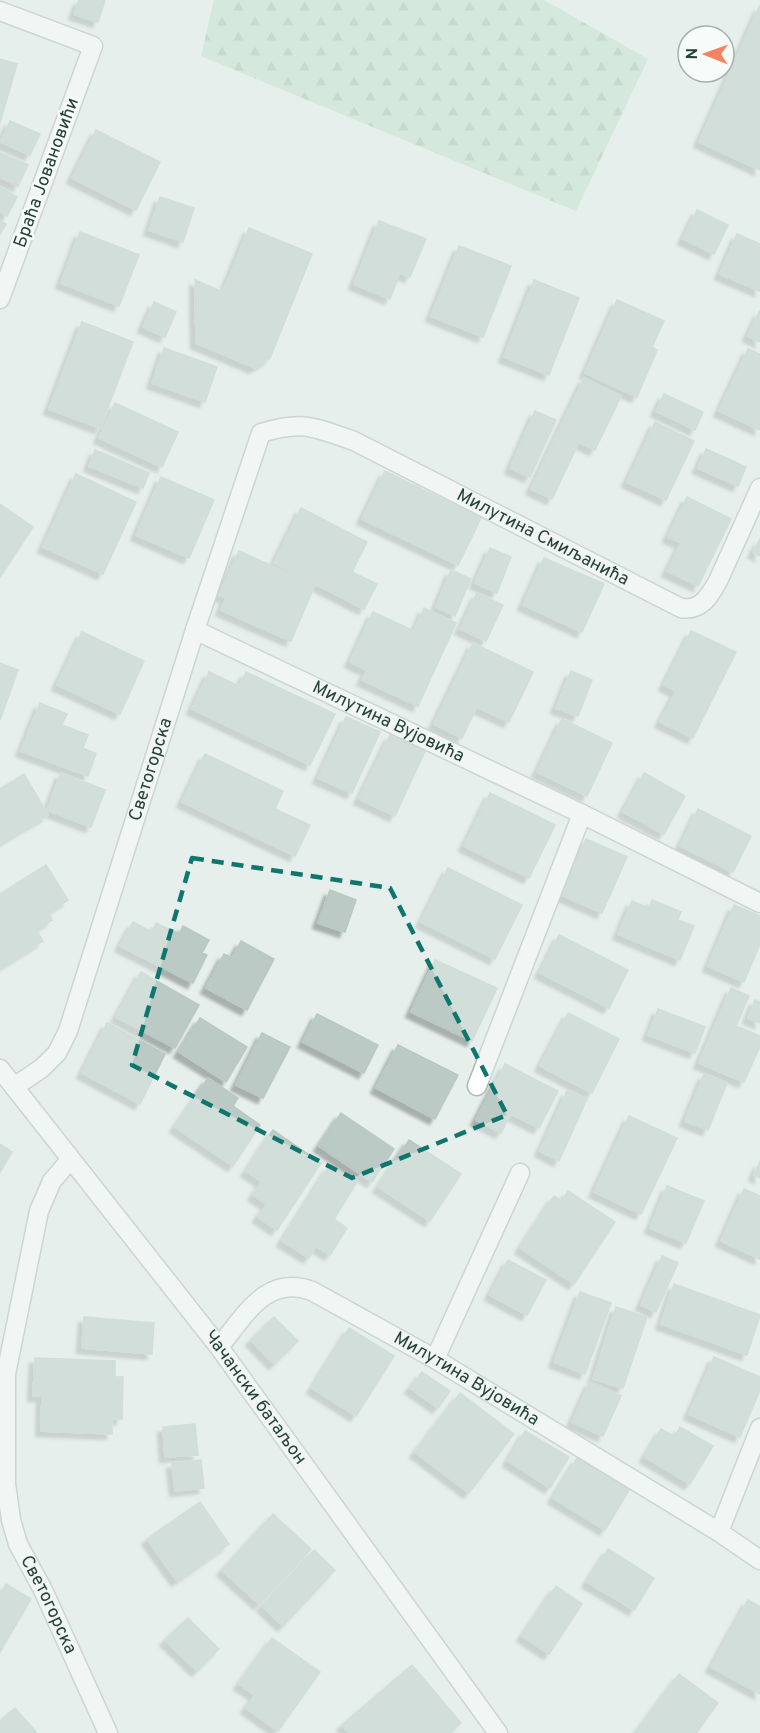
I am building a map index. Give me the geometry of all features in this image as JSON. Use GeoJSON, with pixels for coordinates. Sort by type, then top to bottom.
{"type":"FeatureCollection","features":[{"type":"Feature","properties":{"kind":"street","name":"Браћа Јовановићи"},"geometry":{"type":"LineString","coordinates":[[0,11],[93,46],[0,300]]}},
{"type":"Feature","properties":{"kind":"street","name":"Милутина Смиљанића"},"geometry":{"type":"LineString","coordinates":[[261,434],[285,426],[309,426],[354,441],[681,608],[690,609],[700,606],[718,581],[760,488]]}},
{"type":"Feature","properties":{"kind":"street","name":"Светогорска"},"geometry":{"type":"LineString","coordinates":[[14,1087],[42,1068],[57,1053],[68,1031],[195,630],[261,434]]}},
{"type":"Feature","properties":{"kind":"street","name":"Милутина Вујовића"},"geometry":{"type":"LineString","coordinates":[[195,630],[582,814],[760,903]]}},
{"type":"Feature","properties":{"kind":"street"},"geometry":{"type":"LineString","coordinates":[[477,1086],[582,814]]}},
{"type":"Feature","properties":{"kind":"street","name":"Чачански батаљон"},"geometry":{"type":"LineString","coordinates":[[0,1069],[219,1347],[498,1733]]}},
{"type":"Feature","properties":{"kind":"street","name":"Светогорска"},"geometry":{"type":"LineString","coordinates":[[70,1160],[52,1181],[39,1211],[3,1373],[6,1484],[11,1520],[18,1544],[43,1590],[107,1729]]}},
{"type":"Feature","properties":{"kind":"street"},"geometry":{"type":"LineString","coordinates":[[435,1359],[520,1173]]}},
{"type":"Feature","properties":{"kind":"street","name":"Милутина Вујовића"},"geometry":{"type":"LineString","coordinates":[[219,1347],[263,1296],[284,1286],[299,1286],[312,1291],[435,1359],[719,1532],[760,1560]]}},
{"type":"Feature","properties":{"kind":"street"},"geometry":{"type":"LineString","coordinates":[[719,1532],[760,1428]]}},
{"type":"Feature","properties":{"kind":"highlighted area"},"geometry":{"type":"Polygon","coordinates":[[[192,858],[390,888],[507,1115],[352,1178],[132,1065],[192,858]]]}},
{"type":"Feature","properties":{"kind":"green space"},"geometry":{"type":"Polygon","coordinates":[[[214,0],[544,0],[648,59],[576,211],[201,56],[214,0]]]}},
{"type":"Feature","properties":{"kind":"building"},"geometry":{"type":"Polygon","coordinates":[[[79,0],[105,0],[98,22],[74,14],[79,0]]]}},
{"type":"Feature","properties":{"kind":"building"},"geometry":{"type":"Polygon","coordinates":[[[760,5],[760,170],[699,142],[725,84],[736,84],[736,59],[760,5]]]}},
{"type":"Feature","properties":{"kind":"building"},"geometry":{"type":"Polygon","coordinates":[[[0,59],[17,64],[0,123],[0,59]]]}},
{"type":"Feature","properties":{"kind":"building"},"geometry":{"type":"Polygon","coordinates":[[[10,121],[40,134],[30,155],[1,142],[10,121]]]}},
{"type":"Feature","properties":{"kind":"building"},"geometry":{"type":"Polygon","coordinates":[[[96,130],[160,162],[136,210],[72,178],[96,130]]]}},
{"type":"Feature","properties":{"kind":"building"},"geometry":{"type":"Polygon","coordinates":[[[0,153],[28,165],[18,186],[0,177],[0,153]]]}},
{"type":"Feature","properties":{"kind":"building"},"geometry":{"type":"Polygon","coordinates":[[[0,187],[17,197],[7,216],[0,211],[0,187]]]}},
{"type":"Feature","properties":{"kind":"building"},"geometry":{"type":"Polygon","coordinates":[[[160,197],[194,208],[183,242],[149,230],[160,197]]]}},
{"type":"Feature","properties":{"kind":"building"},"geometry":{"type":"Polygon","coordinates":[[[697,210],[728,225],[714,254],[683,239],[697,210]]]}},
{"type":"Feature","properties":{"kind":"building"},"geometry":{"type":"Polygon","coordinates":[[[0,221],[6,224],[0,234],[0,221]]]}},
{"type":"Feature","properties":{"kind":"building"},"geometry":{"type":"Polygon","coordinates":[[[379,221],[426,239],[410,277],[400,273],[390,299],[354,284],[379,221]]]}},
{"type":"Feature","properties":{"kind":"building"},"geometry":{"type":"Polygon","coordinates":[[[249,228],[312,254],[270,358],[255,368],[196,343],[195,280],[223,292],[249,228]]]}},
{"type":"Feature","properties":{"kind":"building"},"geometry":{"type":"Polygon","coordinates":[[[80,232],[139,255],[119,306],[61,283],[80,232]]]}},
{"type":"Feature","properties":{"kind":"building"},"geometry":{"type":"Polygon","coordinates":[[[737,234],[760,244],[760,291],[720,274],[737,234]]]}},
{"type":"Feature","properties":{"kind":"building"},"geometry":{"type":"Polygon","coordinates":[[[459,246],[511,266],[483,337],[431,316],[459,246]]]}},
{"type":"Feature","properties":{"kind":"building"},"geometry":{"type":"Polygon","coordinates":[[[534,280],[579,298],[549,375],[504,357],[534,280]]]}},
{"type":"Feature","properties":{"kind":"building"},"geometry":{"type":"Polygon","coordinates":[[[617,300],[664,321],[652,347],[657,350],[637,397],[585,373],[617,300]]]}},
{"type":"Feature","properties":{"kind":"building"},"geometry":{"type":"Polygon","coordinates":[[[154,302],[176,312],[165,337],[143,327],[154,302]]]}},
{"type":"Feature","properties":{"kind":"building"},"geometry":{"type":"Polygon","coordinates":[[[760,310],[760,342],[748,336],[760,310]]]}},
{"type":"Feature","properties":{"kind":"building"},"geometry":{"type":"Polygon","coordinates":[[[82,322],[133,342],[100,428],[49,409],[82,322]]]}},
{"type":"Feature","properties":{"kind":"building"},"geometry":{"type":"Polygon","coordinates":[[[164,348],[217,367],[205,402],[152,383],[164,348]]]}},
{"type":"Feature","properties":{"kind":"building"},"geometry":{"type":"Polygon","coordinates":[[[748,349],[760,354],[760,430],[719,411],[748,349]]]}},
{"type":"Feature","properties":{"kind":"building"},"geometry":{"type":"Polygon","coordinates":[[[584,378],[621,396],[595,450],[579,442],[552,499],[531,489],[584,378]]]}},
{"type":"Feature","properties":{"kind":"building"},"geometry":{"type":"Polygon","coordinates":[[[664,394],[703,412],[695,430],[656,411],[664,394]]]}},
{"type":"Feature","properties":{"kind":"building"},"geometry":{"type":"Polygon","coordinates":[[[115,403],[178,432],[162,467],[99,438],[115,403]]]}},
{"type":"Feature","properties":{"kind":"building"},"geometry":{"type":"Polygon","coordinates":[[[535,411],[556,420],[530,477],[510,468],[535,411]]]}},
{"type":"Feature","properties":{"kind":"building"},"geometry":{"type":"Polygon","coordinates":[[[655,422],[694,441],[666,500],[627,482],[655,422]]]}},
{"type":"Feature","properties":{"kind":"building"},"geometry":{"type":"Polygon","coordinates":[[[706,449],[746,467],[738,486],[698,468],[706,449]]]}},
{"type":"Feature","properties":{"kind":"building"},"geometry":{"type":"Polygon","coordinates":[[[95,450],[149,473],[143,488],[89,466],[95,450]]]}},
{"type":"Feature","properties":{"kind":"building"},"geometry":{"type":"Polygon","coordinates":[[[385,471],[481,518],[458,565],[362,519],[385,471]]]}},
{"type":"Feature","properties":{"kind":"building"},"geometry":{"type":"Polygon","coordinates":[[[76,474],[136,502],[103,574],[43,547],[76,474]]]}},
{"type":"Feature","properties":{"kind":"building"},"geometry":{"type":"Polygon","coordinates":[[[161,477],[214,500],[189,558],[136,535],[161,477]]]}},
{"type":"Feature","properties":{"kind":"building"},"geometry":{"type":"Polygon","coordinates":[[[687,497],[731,519],[698,586],[667,571],[681,543],[668,537],[687,497]]]}},
{"type":"Feature","properties":{"kind":"building"},"geometry":{"type":"Polygon","coordinates":[[[0,504],[33,527],[0,577],[0,504]]]}},
{"type":"Feature","properties":{"kind":"building"},"geometry":{"type":"Polygon","coordinates":[[[301,508],[367,542],[352,572],[377,584],[364,609],[274,563],[301,508]]]}},
{"type":"Feature","properties":{"kind":"building"},"geometry":{"type":"Polygon","coordinates":[[[760,539],[760,556],[753,552],[760,539]]]}},
{"type":"Feature","properties":{"kind":"building"},"geometry":{"type":"Polygon","coordinates":[[[490,548],[511,557],[497,593],[475,583],[490,548]]]}},
{"type":"Feature","properties":{"kind":"building"},"geometry":{"type":"Polygon","coordinates":[[[239,551],[315,585],[291,641],[221,610],[226,598],[219,595],[239,551]]]}},
{"type":"Feature","properties":{"kind":"building"},"geometry":{"type":"Polygon","coordinates":[[[544,558],[604,584],[582,632],[523,605],[544,558]]]}},
{"type":"Feature","properties":{"kind":"building"},"geometry":{"type":"Polygon","coordinates":[[[451,570],[471,579],[455,616],[436,607],[451,570]]]}},
{"type":"Feature","properties":{"kind":"building"},"geometry":{"type":"Polygon","coordinates":[[[477,593],[503,605],[486,641],[460,629],[477,593]]]}},
{"type":"Feature","properties":{"kind":"building"},"geometry":{"type":"Polygon","coordinates":[[[424,608],[456,623],[418,706],[362,680],[367,670],[350,662],[373,612],[414,631],[424,608]]]}},
{"type":"Feature","properties":{"kind":"building"},"geometry":{"type":"Polygon","coordinates":[[[691,631],[736,652],[693,738],[660,722],[676,691],[664,685],[691,631]]]}},
{"type":"Feature","properties":{"kind":"building"},"geometry":{"type":"Polygon","coordinates":[[[82,632],[144,661],[120,714],[57,685],[82,632]]]}},
{"type":"Feature","properties":{"kind":"building"},"geometry":{"type":"Polygon","coordinates":[[[473,643],[533,672],[509,722],[477,707],[462,738],[434,724],[473,643]]]}},
{"type":"Feature","properties":{"kind":"building"},"geometry":{"type":"Polygon","coordinates":[[[0,663],[18,670],[0,720],[0,663]]]}},
{"type":"Feature","properties":{"kind":"building"},"geometry":{"type":"Polygon","coordinates":[[[571,671],[592,680],[578,716],[556,708],[571,671]]]}},
{"type":"Feature","properties":{"kind":"building"},"geometry":{"type":"Polygon","coordinates":[[[209,672],[239,686],[246,672],[335,714],[310,765],[192,709],[209,672]]]}},
{"type":"Feature","properties":{"kind":"building"},"geometry":{"type":"Polygon","coordinates":[[[40,703],[67,714],[62,725],[88,735],[83,748],[96,754],[88,776],[21,751],[40,703]]]}},
{"type":"Feature","properties":{"kind":"building"},"geometry":{"type":"Polygon","coordinates":[[[346,717],[380,732],[352,793],[318,778],[346,717]]]}},
{"type":"Feature","properties":{"kind":"building"},"geometry":{"type":"Polygon","coordinates":[[[562,719],[612,743],[587,796],[537,772],[562,719]]]}},
{"type":"Feature","properties":{"kind":"building"},"geometry":{"type":"Polygon","coordinates":[[[390,735],[425,751],[395,816],[359,799],[390,735]]]}},
{"type":"Feature","properties":{"kind":"building"},"geometry":{"type":"Polygon","coordinates":[[[205,754],[283,791],[275,809],[310,825],[295,856],[182,802],[205,754]]]}},
{"type":"Feature","properties":{"kind":"building"},"geometry":{"type":"Polygon","coordinates":[[[61,773],[105,790],[91,827],[47,810],[61,773]]]}},
{"type":"Feature","properties":{"kind":"building"},"geometry":{"type":"Polygon","coordinates":[[[644,773],[685,796],[664,834],[623,812],[644,773]]]}},
{"type":"Feature","properties":{"kind":"building"},"geometry":{"type":"Polygon","coordinates":[[[24,774],[48,815],[0,843],[0,789],[24,774]]]}},
{"type":"Feature","properties":{"kind":"building"},"geometry":{"type":"Polygon","coordinates":[[[490,793],[555,825],[529,878],[464,846],[490,793]]]}},
{"type":"Feature","properties":{"kind":"building"},"geometry":{"type":"Polygon","coordinates":[[[698,809],[751,836],[733,872],[680,846],[698,809]]]}},
{"type":"Feature","properties":{"kind":"building"},"geometry":{"type":"Polygon","coordinates":[[[586,839],[627,857],[602,913],[562,895],[586,839]]]}},
{"type":"Feature","properties":{"kind":"building"},"geometry":{"type":"Polygon","coordinates":[[[46,865],[68,900],[48,913],[52,920],[36,930],[43,941],[0,968],[0,894],[46,865]]]}},
{"type":"Feature","properties":{"kind":"building"},"geometry":{"type":"Polygon","coordinates":[[[448,868],[522,905],[495,959],[421,922],[448,868]]]}},
{"type":"Feature","properties":{"kind":"building"},"geometry":{"type":"Polygon","coordinates":[[[330,890],[356,900],[345,932],[318,923],[330,890]]]}},
{"type":"Feature","properties":{"kind":"building"},"geometry":{"type":"Polygon","coordinates":[[[652,900],[681,912],[678,920],[694,926],[680,960],[618,934],[632,901],[649,908],[652,900]]]}},
{"type":"Feature","properties":{"kind":"building"},"geometry":{"type":"Polygon","coordinates":[[[734,905],[760,916],[760,944],[744,982],[708,966],[734,905]]]}},
{"type":"Feature","properties":{"kind":"building"},"geometry":{"type":"Polygon","coordinates":[[[133,922],[152,932],[156,923],[179,934],[183,926],[209,940],[202,953],[207,955],[193,983],[120,946],[133,922]]]}},
{"type":"Feature","properties":{"kind":"building"},"geometry":{"type":"Polygon","coordinates":[[[559,935],[628,970],[609,1008],[540,973],[559,935]]]}},
{"type":"Feature","properties":{"kind":"building"},"geometry":{"type":"Polygon","coordinates":[[[241,941],[274,959],[247,1010],[206,988],[224,954],[232,958],[241,941]]]}},
{"type":"Feature","properties":{"kind":"building"},"geometry":{"type":"Polygon","coordinates":[[[435,960],[497,988],[472,1041],[411,1012],[435,960]]]}},
{"type":"Feature","properties":{"kind":"building"},"geometry":{"type":"Polygon","coordinates":[[[141,972],[199,1005],[175,1048],[116,1017],[141,972]]]}},
{"type":"Feature","properties":{"kind":"building"},"geometry":{"type":"Polygon","coordinates":[[[731,988],[749,996],[736,1026],[760,1036],[760,1046],[744,1082],[699,1063],[731,988]]]}},
{"type":"Feature","properties":{"kind":"building"},"geometry":{"type":"Polygon","coordinates":[[[755,1000],[760,1002],[760,1023],[748,1018],[755,1000]]]}},
{"type":"Feature","properties":{"kind":"building"},"geometry":{"type":"Polygon","coordinates":[[[658,1009],[705,1027],[695,1053],[648,1035],[658,1009]]]}},
{"type":"Feature","properties":{"kind":"building"},"geometry":{"type":"Polygon","coordinates":[[[568,1013],[619,1039],[592,1093],[540,1066],[568,1013]]]}},
{"type":"Feature","properties":{"kind":"building"},"geometry":{"type":"Polygon","coordinates":[[[317,1014],[378,1045],[364,1073],[303,1042],[317,1014]]]}},
{"type":"Feature","properties":{"kind":"building"},"geometry":{"type":"Polygon","coordinates":[[[200,1018],[247,1047],[226,1082],[179,1052],[200,1018]]]}},
{"type":"Feature","properties":{"kind":"building"},"geometry":{"type":"Polygon","coordinates":[[[107,1023],[165,1054],[140,1104],[82,1073],[107,1023]]]}},
{"type":"Feature","properties":{"kind":"building"},"geometry":{"type":"Polygon","coordinates":[[[262,1033],[290,1047],[263,1098],[236,1085],[262,1033]]]}},
{"type":"Feature","properties":{"kind":"building"},"geometry":{"type":"Polygon","coordinates":[[[398,1045],[458,1075],[435,1119],[376,1088],[398,1045]]]}},
{"type":"Feature","properties":{"kind":"building"},"geometry":{"type":"Polygon","coordinates":[[[505,1064],[558,1091],[539,1128],[511,1114],[501,1133],[476,1120],[505,1064]]]}},
{"type":"Feature","properties":{"kind":"building"},"geometry":{"type":"Polygon","coordinates":[[[704,1074],[727,1083],[708,1130],[685,1121],[704,1074]]]}},
{"type":"Feature","properties":{"kind":"building"},"geometry":{"type":"Polygon","coordinates":[[[208,1078],[238,1098],[233,1106],[260,1125],[233,1166],[175,1127],[208,1078]]]}},
{"type":"Feature","properties":{"kind":"building"},"geometry":{"type":"Polygon","coordinates":[[[567,1091],[587,1099],[559,1161],[540,1151],[567,1091]]]}},
{"type":"Feature","properties":{"kind":"building"},"geometry":{"type":"Polygon","coordinates":[[[341,1113],[394,1149],[372,1182],[319,1146],[341,1113]]]}},
{"type":"Feature","properties":{"kind":"building"},"geometry":{"type":"Polygon","coordinates":[[[629,1116],[677,1138],[641,1214],[594,1192],[629,1116]]]}},
{"type":"Feature","properties":{"kind":"building"},"geometry":{"type":"Polygon","coordinates":[[[273,1130],[321,1163],[277,1230],[258,1217],[267,1204],[253,1195],[262,1182],[246,1171],[273,1130]]]}},
{"type":"Feature","properties":{"kind":"building"},"geometry":{"type":"Polygon","coordinates":[[[409,1140],[461,1174],[430,1221],[378,1187],[409,1140]]]}},
{"type":"Feature","properties":{"kind":"building"},"geometry":{"type":"Polygon","coordinates":[[[0,1144],[12,1152],[0,1172],[0,1144]]]}},
{"type":"Feature","properties":{"kind":"building"},"geometry":{"type":"Polygon","coordinates":[[[760,1161],[760,1178],[754,1175],[760,1161]]]}},
{"type":"Feature","properties":{"kind":"building"},"geometry":{"type":"Polygon","coordinates":[[[329,1166],[357,1182],[334,1219],[347,1228],[330,1255],[316,1246],[309,1258],[282,1241],[329,1166]]]}},
{"type":"Feature","properties":{"kind":"building"},"geometry":{"type":"Polygon","coordinates":[[[667,1186],[704,1201],[686,1243],[650,1228],[667,1186]]]}},
{"type":"Feature","properties":{"kind":"building"},"geometry":{"type":"Polygon","coordinates":[[[744,1189],[760,1196],[760,1259],[721,1241],[744,1189]]]}},
{"type":"Feature","properties":{"kind":"building"},"geometry":{"type":"Polygon","coordinates":[[[568,1191],[615,1222],[574,1284],[520,1248],[554,1196],[562,1201],[568,1191]]]}},
{"type":"Feature","properties":{"kind":"building"},"geometry":{"type":"Polygon","coordinates":[[[662,1256],[678,1263],[656,1312],[641,1305],[662,1256]]]}},
{"type":"Feature","properties":{"kind":"building"},"geometry":{"type":"Polygon","coordinates":[[[508,1260],[546,1280],[527,1315],[490,1295],[508,1260]]]}},
{"type":"Feature","properties":{"kind":"building"},"geometry":{"type":"Polygon","coordinates":[[[674,1284],[760,1315],[747,1355],[661,1324],[674,1284]]]}},
{"type":"Feature","properties":{"kind":"building"},"geometry":{"type":"Polygon","coordinates":[[[580,1292],[611,1303],[585,1374],[554,1362],[580,1292]]]}},
{"type":"Feature","properties":{"kind":"building"},"geometry":{"type":"Polygon","coordinates":[[[616,1307],[647,1317],[623,1388],[593,1379],[616,1307]]]}},
{"type":"Feature","properties":{"kind":"building"},"geometry":{"type":"Polygon","coordinates":[[[84,1317],[154,1323],[152,1354],[82,1348],[84,1317]]]}},
{"type":"Feature","properties":{"kind":"building"},"geometry":{"type":"Polygon","coordinates":[[[274,1317],[298,1341],[274,1364],[251,1340],[274,1317]]]}},
{"type":"Feature","properties":{"kind":"building"},"geometry":{"type":"Polygon","coordinates":[[[349,1328],[394,1356],[356,1416],[312,1388],[349,1328]]]}},
{"type":"Feature","properties":{"kind":"building"},"geometry":{"type":"Polygon","coordinates":[[[714,1357],[760,1377],[760,1390],[740,1437],[689,1414],[714,1357]]]}},
{"type":"Feature","properties":{"kind":"building"},"geometry":{"type":"Polygon","coordinates":[[[35,1358],[115,1361],[115,1377],[123,1377],[122,1419],[112,1419],[112,1434],[41,1431],[42,1396],[33,1396],[35,1358]]]}},
{"type":"Feature","properties":{"kind":"building"},"geometry":{"type":"Polygon","coordinates":[[[422,1372],[450,1391],[438,1408],[410,1388],[422,1372]]]}},
{"type":"Feature","properties":{"kind":"building"},"geometry":{"type":"Polygon","coordinates":[[[590,1382],[621,1396],[603,1436],[572,1422],[590,1382]]]}},
{"type":"Feature","properties":{"kind":"building"},"geometry":{"type":"Polygon","coordinates":[[[460,1393],[514,1434],[469,1493],[415,1452],[460,1393]]]}},
{"type":"Feature","properties":{"kind":"building"},"geometry":{"type":"Polygon","coordinates":[[[195,1424],[198,1455],[165,1457],[163,1427],[195,1424]]]}},
{"type":"Feature","properties":{"kind":"building"},"geometry":{"type":"Polygon","coordinates":[[[680,1427],[713,1446],[690,1484],[645,1457],[661,1429],[675,1437],[680,1427]]]}},
{"type":"Feature","properties":{"kind":"building"},"geometry":{"type":"Polygon","coordinates":[[[525,1431],[569,1457],[550,1488],[508,1461],[525,1431]]]}},
{"type":"Feature","properties":{"kind":"building"},"geometry":{"type":"Polygon","coordinates":[[[577,1458],[629,1490],[605,1530],[553,1498],[577,1458]]]}},
{"type":"Feature","properties":{"kind":"building"},"geometry":{"type":"Polygon","coordinates":[[[201,1460],[204,1488],[175,1491],[172,1463],[201,1460]]]}},
{"type":"Feature","properties":{"kind":"building"},"geometry":{"type":"Polygon","coordinates":[[[200,1502],[229,1544],[177,1581],[147,1539],[200,1502]]]}},
{"type":"Feature","properties":{"kind":"building"},"geometry":{"type":"Polygon","coordinates":[[[273,1514],[311,1549],[259,1604],[222,1570],[273,1514]]]}},
{"type":"Feature","properties":{"kind":"building"},"geometry":{"type":"Polygon","coordinates":[[[608,1549],[654,1578],[634,1610],[587,1582],[608,1549]]]}},
{"type":"Feature","properties":{"kind":"building"},"geometry":{"type":"Polygon","coordinates":[[[314,1550],[335,1570],[283,1626],[262,1606],[314,1550]]]}},
{"type":"Feature","properties":{"kind":"building"},"geometry":{"type":"Polygon","coordinates":[[[6,1584],[31,1599],[0,1652],[0,1594],[6,1584]]]}},
{"type":"Feature","properties":{"kind":"building"},"geometry":{"type":"Polygon","coordinates":[[[556,1586],[582,1604],[549,1654],[522,1636],[556,1586]]]}},
{"type":"Feature","properties":{"kind":"building"},"geometry":{"type":"Polygon","coordinates":[[[748,1600],[760,1607],[760,1694],[711,1667],[748,1600]]]}},
{"type":"Feature","properties":{"kind":"building"},"geometry":{"type":"Polygon","coordinates":[[[188,1618],[219,1649],[197,1671],[165,1640],[188,1618]]]}},
{"type":"Feature","properties":{"kind":"building"},"geometry":{"type":"Polygon","coordinates":[[[272,1638],[320,1672],[278,1731],[246,1708],[255,1695],[239,1684],[272,1638]]]}},
{"type":"Feature","properties":{"kind":"building"},"geometry":{"type":"Polygon","coordinates":[[[412,1665],[461,1723],[450,1733],[349,1733],[342,1725],[412,1665]]]}},
{"type":"Feature","properties":{"kind":"building"},"geometry":{"type":"Polygon","coordinates":[[[679,1674],[718,1703],[696,1733],[636,1733],[679,1674]]]}},
{"type":"Feature","properties":{"kind":"building"},"geometry":{"type":"Polygon","coordinates":[[[15,1708],[37,1733],[0,1733],[0,1721],[15,1708]]]}}]}
